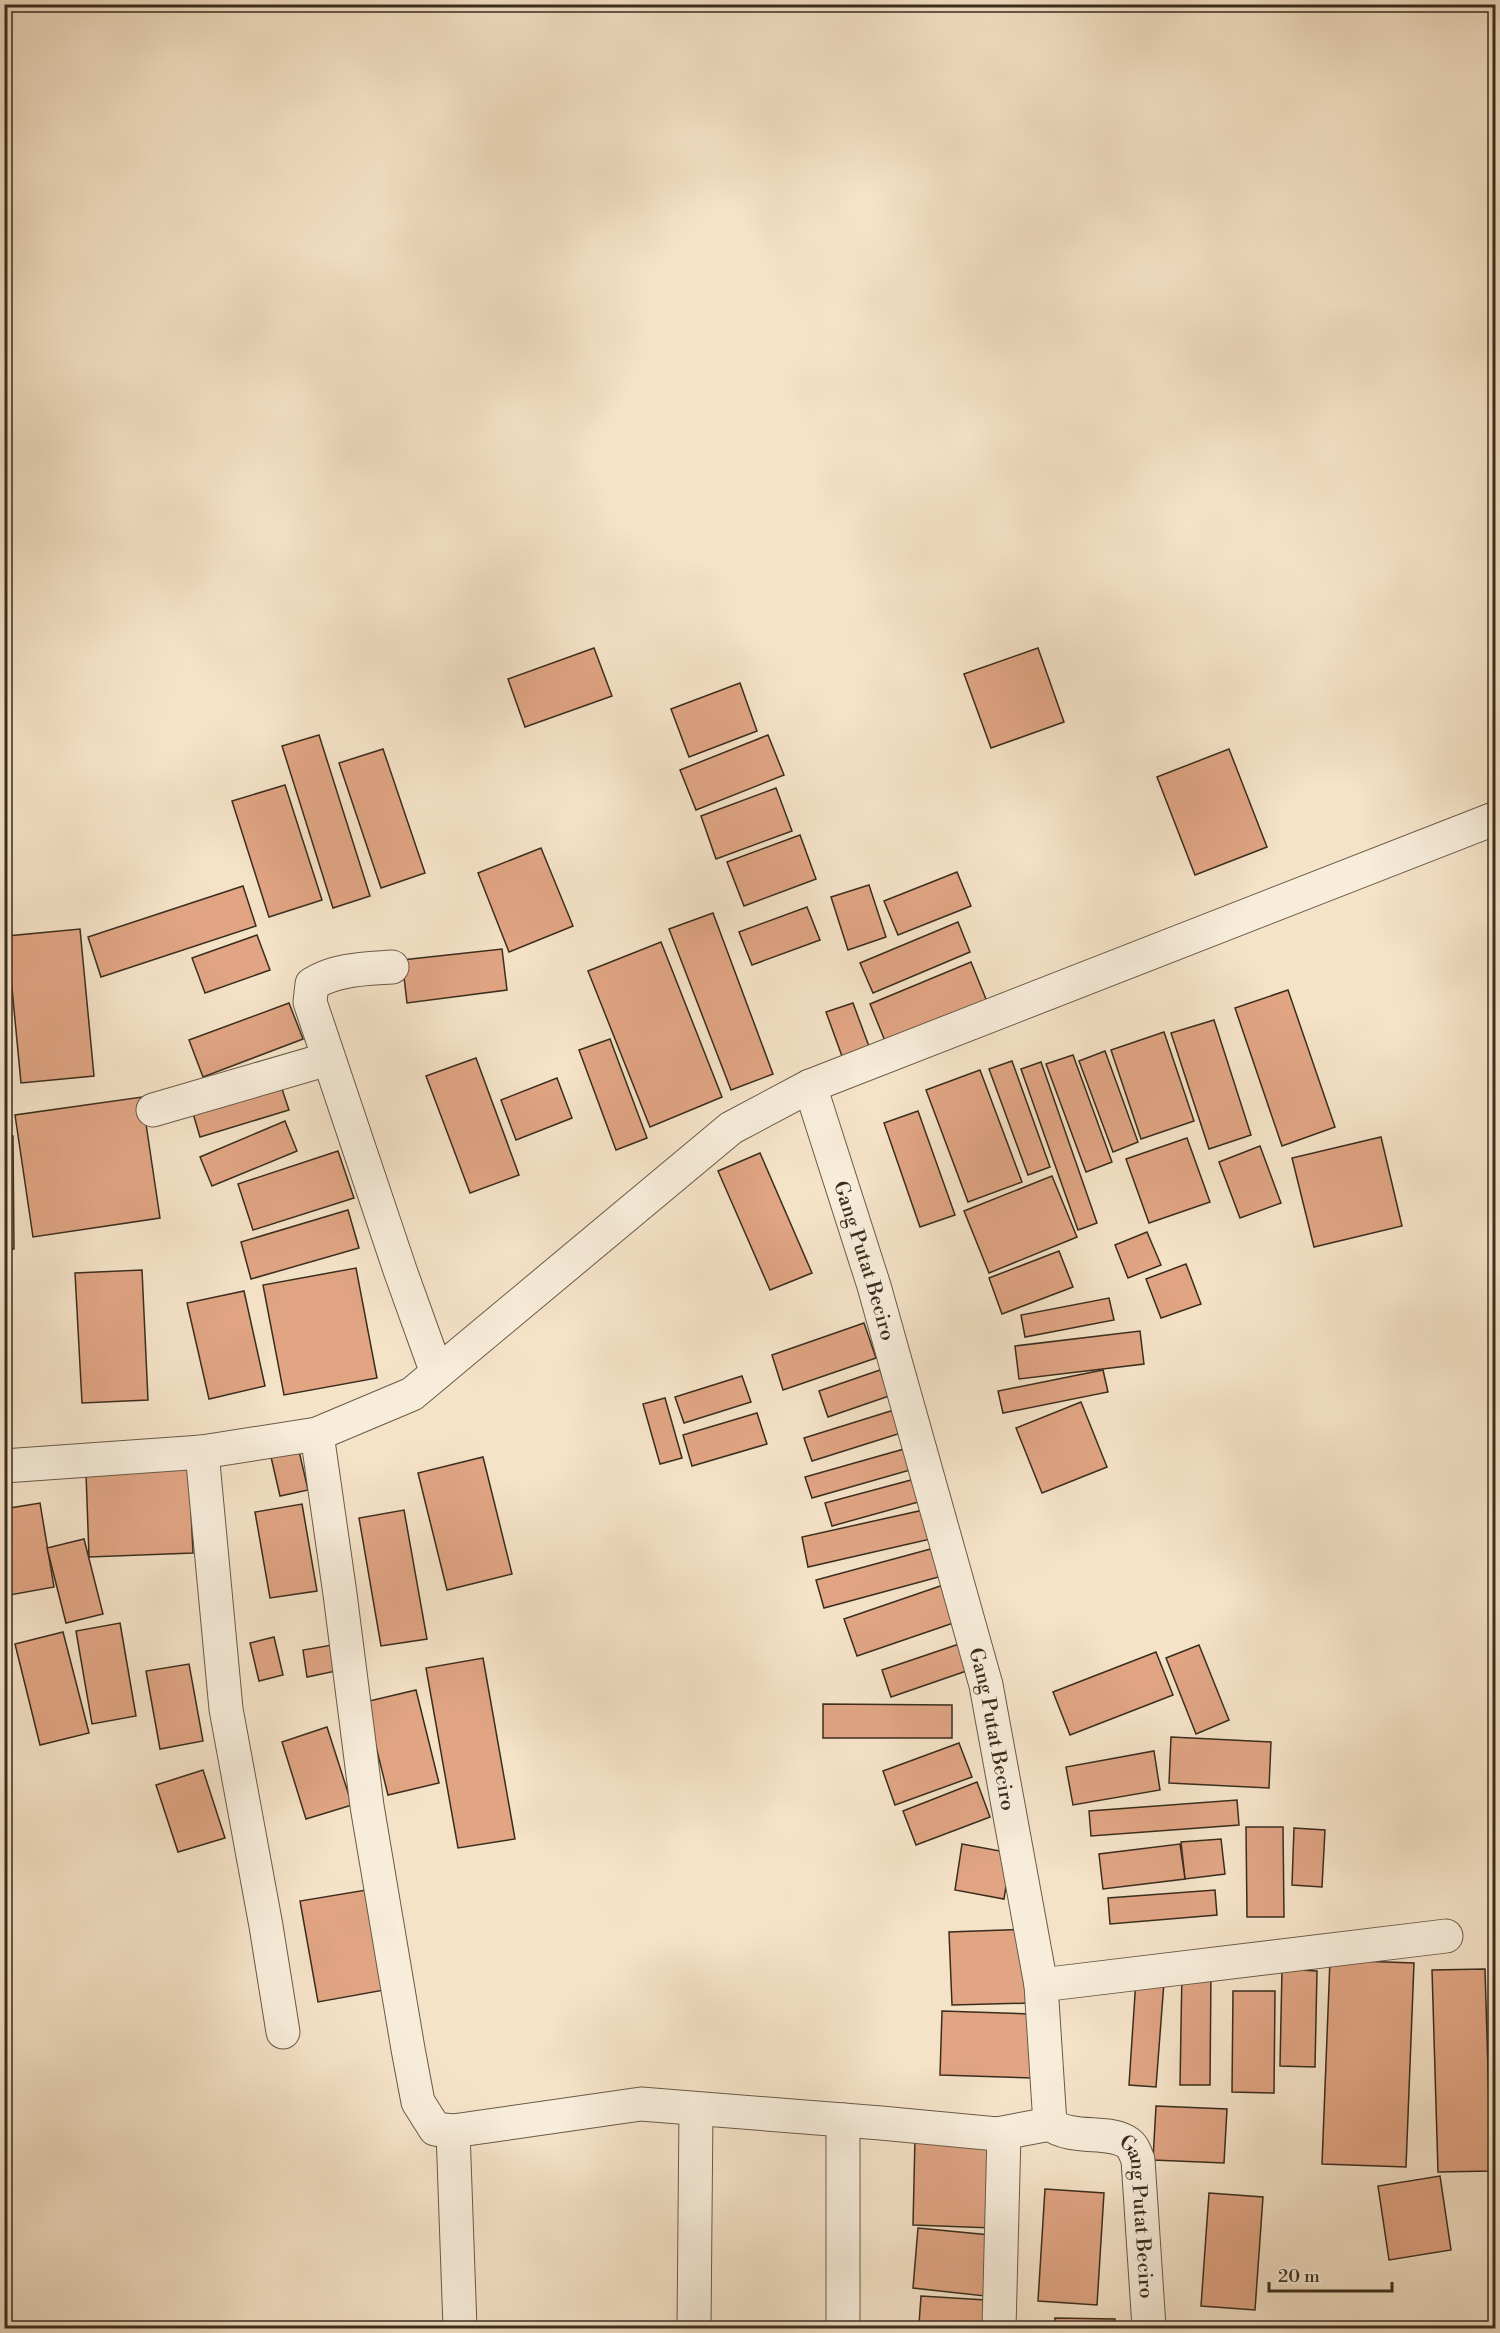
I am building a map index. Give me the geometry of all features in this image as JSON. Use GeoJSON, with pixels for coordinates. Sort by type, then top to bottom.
{"type":"FeatureCollection","features":[{"type":"Feature","properties":{"kind":"street"},"geometry":{"type":"LineString","coordinates":[[4,1466],[202,1452],[317,1434],[412,1394],[731,1128],[810,1086],[1496,818]]}},
{"type":"Feature","properties":{"kind":"street"},"geometry":{"type":"LineString","coordinates":[[392,967],[347,970],[322,978],[312,984],[310,1002],[437,1373]]}},
{"type":"Feature","properties":{"kind":"street"},"geometry":{"type":"LineString","coordinates":[[153,1110],[328,1059]]}},
{"type":"Feature","properties":{"kind":"street","name":"Gang Putat Beciro"},"geometry":{"type":"LineString","coordinates":[[810,1086],[874,1286],[986,1685],[1041,1985],[1050,2124],[1059,2131],[1117,2139],[1129,2144],[1138,2160],[1149,2327]]}},
{"type":"Feature","properties":{"kind":"street"},"geometry":{"type":"LineString","coordinates":[[317,1434],[367,1806],[418,2102],[435,2129],[453,2131],[641,2104],[1004,2134],[1050,2124]]}},
{"type":"Feature","properties":{"kind":"street"},"geometry":{"type":"LineString","coordinates":[[202,1452],[226,1708],[283,2032]]}},
{"type":"Feature","properties":{"kind":"street"},"geometry":{"type":"LineString","coordinates":[[1041,1985],[1446,1936]]}},
{"type":"Feature","properties":{"kind":"street"},"geometry":{"type":"LineString","coordinates":[[694,2328],[696,2109]]}},
{"type":"Feature","properties":{"kind":"street"},"geometry":{"type":"LineString","coordinates":[[843,2120],[843,2328]]}},
{"type":"Feature","properties":{"kind":"street"},"geometry":{"type":"LineString","coordinates":[[453,2131],[460,2328]]}},
{"type":"Feature","properties":{"kind":"street"},"geometry":{"type":"LineString","coordinates":[[999,2328],[1004,2134]]}},
{"type":"Feature","properties":{"kind":"building"},"geometry":{"type":"Polygon","coordinates":[[[594,648],[612,696],[525,727],[508,679],[594,648]]]}},
{"type":"Feature","properties":{"kind":"building"},"geometry":{"type":"Polygon","coordinates":[[[1038,648],[1064,722],[991,748],[964,674],[1038,648]]]}},
{"type":"Feature","properties":{"kind":"building"},"geometry":{"type":"Polygon","coordinates":[[[740,683],[757,731],[689,757],[671,709],[740,683]]]}},
{"type":"Feature","properties":{"kind":"building"},"geometry":{"type":"Polygon","coordinates":[[[319,735],[370,896],[333,908],[282,746],[319,735]]]}},
{"type":"Feature","properties":{"kind":"building"},"geometry":{"type":"Polygon","coordinates":[[[768,735],[784,775],[696,810],[680,770],[768,735]]]}},
{"type":"Feature","properties":{"kind":"building"},"geometry":{"type":"Polygon","coordinates":[[[383,749],[425,873],[381,888],[339,763],[383,749]]]}},
{"type":"Feature","properties":{"kind":"building"},"geometry":{"type":"Polygon","coordinates":[[[1229,749],[1267,847],[1195,875],[1157,777],[1229,749]]]}},
{"type":"Feature","properties":{"kind":"building"},"geometry":{"type":"Polygon","coordinates":[[[285,785],[322,900],[269,917],[232,801],[285,785]]]}},
{"type":"Feature","properties":{"kind":"building"},"geometry":{"type":"Polygon","coordinates":[[[776,788],[792,831],[716,859],[701,816],[776,788]]]}},
{"type":"Feature","properties":{"kind":"building"},"geometry":{"type":"Polygon","coordinates":[[[800,835],[816,879],[744,906],[727,862],[800,835]]]}},
{"type":"Feature","properties":{"kind":"building"},"geometry":{"type":"Polygon","coordinates":[[[541,848],[573,926],[509,952],[478,873],[541,848]]]}},
{"type":"Feature","properties":{"kind":"building"},"geometry":{"type":"Polygon","coordinates":[[[957,872],[971,906],[898,935],[884,901],[957,872]]]}},
{"type":"Feature","properties":{"kind":"building"},"geometry":{"type":"Polygon","coordinates":[[[869,885],[886,937],[848,950],[831,897],[869,885]]]}},
{"type":"Feature","properties":{"kind":"building"},"geometry":{"type":"Polygon","coordinates":[[[243,886],[256,926],[101,977],[88,937],[243,886]]]}},
{"type":"Feature","properties":{"kind":"building"},"geometry":{"type":"Polygon","coordinates":[[[807,907],[820,940],[752,965],[739,932],[807,907]]]}},
{"type":"Feature","properties":{"kind":"building"},"geometry":{"type":"Polygon","coordinates":[[[713,913],[773,1074],[731,1090],[669,929],[713,913]]]}},
{"type":"Feature","properties":{"kind":"building"},"geometry":{"type":"Polygon","coordinates":[[[958,922],[970,952],[873,993],[860,963],[958,922]]]}},
{"type":"Feature","properties":{"kind":"building"},"geometry":{"type":"Polygon","coordinates":[[[80,929],[94,1076],[21,1083],[7,936],[80,929]]]}},
{"type":"Feature","properties":{"kind":"building"},"geometry":{"type":"Polygon","coordinates":[[[257,935],[270,970],[205,993],[192,958],[257,935]]]}},
{"type":"Feature","properties":{"kind":"building"},"geometry":{"type":"Polygon","coordinates":[[[661,942],[722,1097],[650,1127],[588,971],[661,942]]]}},
{"type":"Feature","properties":{"kind":"building"},"geometry":{"type":"Polygon","coordinates":[[[502,949],[507,990],[407,1003],[402,960],[502,949]]]}},
{"type":"Feature","properties":{"kind":"building"},"geometry":{"type":"Polygon","coordinates":[[[971,962],[988,1004],[887,1046],[870,1004],[971,962]]]}},
{"type":"Feature","properties":{"kind":"building"},"geometry":{"type":"Polygon","coordinates":[[[1288,990],[1335,1127],[1282,1146],[1235,1008],[1288,990]]]}},
{"type":"Feature","properties":{"kind":"building"},"geometry":{"type":"Polygon","coordinates":[[[289,1003],[303,1039],[203,1077],[189,1040],[289,1003]]]}},
{"type":"Feature","properties":{"kind":"building"},"geometry":{"type":"Polygon","coordinates":[[[853,1003],[870,1049],[843,1059],[826,1012],[853,1003]]]}},
{"type":"Feature","properties":{"kind":"building"},"geometry":{"type":"Polygon","coordinates":[[[1214,1020],[1251,1135],[1209,1149],[1171,1033],[1214,1020]]]}},
{"type":"Feature","properties":{"kind":"building"},"geometry":{"type":"Polygon","coordinates":[[[1164,1032],[1194,1121],[1141,1139],[1111,1050],[1164,1032]]]}},
{"type":"Feature","properties":{"kind":"building"},"geometry":{"type":"Polygon","coordinates":[[[610,1039],[647,1138],[616,1150],[579,1050],[610,1039]]]}},
{"type":"Feature","properties":{"kind":"building"},"geometry":{"type":"Polygon","coordinates":[[[1105,1051],[1138,1142],[1113,1152],[1079,1061],[1105,1051]]]}},
{"type":"Feature","properties":{"kind":"building"},"geometry":{"type":"Polygon","coordinates":[[[1073,1055],[1112,1162],[1086,1172],[1046,1064],[1073,1055]]]}},
{"type":"Feature","properties":{"kind":"building"},"geometry":{"type":"Polygon","coordinates":[[[476,1058],[519,1175],[470,1193],[426,1076],[476,1058]]]}},
{"type":"Feature","properties":{"kind":"building"},"geometry":{"type":"Polygon","coordinates":[[[1012,1061],[1050,1167],[1028,1175],[989,1069],[1012,1061]]]}},
{"type":"Feature","properties":{"kind":"building"},"geometry":{"type":"Polygon","coordinates":[[[1041,1062],[1097,1223],[1078,1230],[1021,1069],[1041,1062]]]}},
{"type":"Feature","properties":{"kind":"building"},"geometry":{"type":"Polygon","coordinates":[[[980,1070],[1022,1182],[968,1202],[926,1090],[980,1070]]]}},
{"type":"Feature","properties":{"kind":"building"},"geometry":{"type":"Polygon","coordinates":[[[557,1078],[572,1118],[516,1140],[501,1100],[557,1078]]]}},
{"type":"Feature","properties":{"kind":"building"},"geometry":{"type":"Polygon","coordinates":[[[280,1083],[289,1110],[200,1137],[192,1110],[280,1083]]]}},
{"type":"Feature","properties":{"kind":"building"},"geometry":{"type":"Polygon","coordinates":[[[142,1097],[160,1218],[33,1237],[15,1115],[142,1097]]]}},
{"type":"Feature","properties":{"kind":"building"},"geometry":{"type":"Polygon","coordinates":[[[918,1111],[955,1215],[920,1227],[884,1123],[918,1111]]]}},
{"type":"Feature","properties":{"kind":"building"},"geometry":{"type":"Polygon","coordinates":[[[285,1121],[297,1151],[212,1186],[200,1157],[285,1121]]]}},
{"type":"Feature","properties":{"kind":"building"},"geometry":{"type":"Polygon","coordinates":[[[4,1136],[13,1136],[14,1249],[4,1249],[4,1136]]]}},
{"type":"Feature","properties":{"kind":"building"},"geometry":{"type":"Polygon","coordinates":[[[1381,1137],[1402,1226],[1314,1247],[1292,1158],[1381,1137]]]}},
{"type":"Feature","properties":{"kind":"building"},"geometry":{"type":"Polygon","coordinates":[[[1187,1138],[1210,1202],[1149,1223],[1126,1159],[1187,1138]]]}},
{"type":"Feature","properties":{"kind":"building"},"geometry":{"type":"Polygon","coordinates":[[[1260,1146],[1281,1203],[1240,1218],[1219,1162],[1260,1146]]]}},
{"type":"Feature","properties":{"kind":"building"},"geometry":{"type":"Polygon","coordinates":[[[338,1151],[354,1198],[253,1230],[238,1184],[338,1151]]]}},
{"type":"Feature","properties":{"kind":"building"},"geometry":{"type":"Polygon","coordinates":[[[760,1153],[812,1273],[770,1290],[718,1171],[760,1153]]]}},
{"type":"Feature","properties":{"kind":"building"},"geometry":{"type":"Polygon","coordinates":[[[1052,1176],[1077,1237],[989,1273],[964,1211],[1052,1176]]]}},
{"type":"Feature","properties":{"kind":"building"},"geometry":{"type":"Polygon","coordinates":[[[348,1210],[359,1248],[251,1279],[241,1242],[348,1210]]]}},
{"type":"Feature","properties":{"kind":"building"},"geometry":{"type":"Polygon","coordinates":[[[1147,1232],[1161,1265],[1128,1278],[1115,1245],[1147,1232]]]}},
{"type":"Feature","properties":{"kind":"building"},"geometry":{"type":"Polygon","coordinates":[[[1059,1251],[1073,1287],[1002,1314],[989,1278],[1059,1251]]]}},
{"type":"Feature","properties":{"kind":"building"},"geometry":{"type":"Polygon","coordinates":[[[1186,1264],[1201,1304],[1161,1318],[1146,1279],[1186,1264]]]}},
{"type":"Feature","properties":{"kind":"building"},"geometry":{"type":"Polygon","coordinates":[[[356,1268],[377,1378],[284,1395],[263,1285],[356,1268]]]}},
{"type":"Feature","properties":{"kind":"building"},"geometry":{"type":"Polygon","coordinates":[[[142,1270],[148,1400],[82,1403],[75,1273],[142,1270]]]}},
{"type":"Feature","properties":{"kind":"building"},"geometry":{"type":"Polygon","coordinates":[[[244,1291],[265,1386],[209,1399],[187,1303],[244,1291]]]}},
{"type":"Feature","properties":{"kind":"building"},"geometry":{"type":"Polygon","coordinates":[[[1109,1298],[1114,1320],[1025,1337],[1021,1315],[1109,1298]]]}},
{"type":"Feature","properties":{"kind":"building"},"geometry":{"type":"Polygon","coordinates":[[[864,1323],[876,1358],[783,1390],[772,1355],[864,1323]]]}},
{"type":"Feature","properties":{"kind":"building"},"geometry":{"type":"Polygon","coordinates":[[[1140,1331],[1144,1364],[1019,1379],[1015,1346],[1140,1331]]]}},
{"type":"Feature","properties":{"kind":"building"},"geometry":{"type":"Polygon","coordinates":[[[880,1370],[889,1396],[828,1417],[819,1391],[880,1370]]]}},
{"type":"Feature","properties":{"kind":"building"},"geometry":{"type":"Polygon","coordinates":[[[1103,1370],[1108,1392],[1003,1413],[998,1391],[1103,1370]]]}},
{"type":"Feature","properties":{"kind":"building"},"geometry":{"type":"Polygon","coordinates":[[[742,1376],[751,1402],[684,1423],[675,1397],[742,1376]]]}},
{"type":"Feature","properties":{"kind":"building"},"geometry":{"type":"Polygon","coordinates":[[[665,1398],[682,1458],[660,1464],[643,1404],[665,1398]]]}},
{"type":"Feature","properties":{"kind":"building"},"geometry":{"type":"Polygon","coordinates":[[[1081,1402],[1107,1467],[1042,1493],[1016,1428],[1081,1402]]]}},
{"type":"Feature","properties":{"kind":"building"},"geometry":{"type":"Polygon","coordinates":[[[894,1410],[901,1433],[812,1461],[804,1438],[894,1410]]]}},
{"type":"Feature","properties":{"kind":"building"},"geometry":{"type":"Polygon","coordinates":[[[757,1413],[767,1444],[692,1466],[683,1435],[757,1413]]]}},
{"type":"Feature","properties":{"kind":"building"},"geometry":{"type":"Polygon","coordinates":[[[904,1449],[910,1470],[812,1498],[805,1477],[904,1449]]]}},
{"type":"Feature","properties":{"kind":"building"},"geometry":{"type":"Polygon","coordinates":[[[299,1451],[308,1490],[280,1496],[271,1457],[299,1451]]]}},
{"type":"Feature","properties":{"kind":"building"},"geometry":{"type":"Polygon","coordinates":[[[483,1457],[512,1574],[447,1590],[418,1473],[483,1457]]]}},
{"type":"Feature","properties":{"kind":"building"},"geometry":{"type":"Polygon","coordinates":[[[189,1469],[193,1553],[89,1557],[86,1473],[189,1469]]]}},
{"type":"Feature","properties":{"kind":"building"},"geometry":{"type":"Polygon","coordinates":[[[915,1479],[922,1501],[832,1526],[825,1503],[915,1479]]]}},
{"type":"Feature","properties":{"kind":"building"},"geometry":{"type":"Polygon","coordinates":[[[40,1503],[54,1587],[10,1595],[4,1564],[4,1509],[40,1503]]]}},
{"type":"Feature","properties":{"kind":"building"},"geometry":{"type":"Polygon","coordinates":[[[302,1504],[317,1591],[270,1598],[255,1512],[302,1504]]]}},
{"type":"Feature","properties":{"kind":"building"},"geometry":{"type":"Polygon","coordinates":[[[928,1509],[935,1538],[808,1567],[802,1537],[928,1509]]]}},
{"type":"Feature","properties":{"kind":"building"},"geometry":{"type":"Polygon","coordinates":[[[404,1510],[427,1639],[381,1646],[359,1518],[404,1510]]]}},
{"type":"Feature","properties":{"kind":"building"},"geometry":{"type":"Polygon","coordinates":[[[84,1539],[103,1614],[66,1623],[47,1548],[84,1539]]]}},
{"type":"Feature","properties":{"kind":"building"},"geometry":{"type":"Polygon","coordinates":[[[938,1547],[946,1575],[824,1608],[816,1580],[938,1547]]]}},
{"type":"Feature","properties":{"kind":"building"},"geometry":{"type":"Polygon","coordinates":[[[952,1582],[965,1619],[857,1656],[844,1619],[952,1582]]]}},
{"type":"Feature","properties":{"kind":"building"},"geometry":{"type":"Polygon","coordinates":[[[120,1623],[136,1716],[92,1724],[76,1631],[120,1623]]]}},
{"type":"Feature","properties":{"kind":"building"},"geometry":{"type":"Polygon","coordinates":[[[63,1632],[89,1733],[40,1745],[15,1644],[63,1632]]]}},
{"type":"Feature","properties":{"kind":"building"},"geometry":{"type":"Polygon","coordinates":[[[274,1637],[283,1675],[259,1681],[250,1643],[274,1637]]]}},
{"type":"Feature","properties":{"kind":"building"},"geometry":{"type":"Polygon","coordinates":[[[968,1641],[978,1667],[891,1697],[882,1670],[968,1641]]]}},
{"type":"Feature","properties":{"kind":"building"},"geometry":{"type":"Polygon","coordinates":[[[332,1645],[336,1671],[307,1677],[303,1650],[332,1645]]]}},
{"type":"Feature","properties":{"kind":"building"},"geometry":{"type":"Polygon","coordinates":[[[1199,1645],[1229,1720],[1196,1734],[1166,1658],[1199,1645]]]}},
{"type":"Feature","properties":{"kind":"building"},"geometry":{"type":"Polygon","coordinates":[[[1156,1652],[1173,1695],[1070,1735],[1053,1692],[1156,1652]]]}},
{"type":"Feature","properties":{"kind":"building"},"geometry":{"type":"Polygon","coordinates":[[[483,1658],[515,1839],[458,1848],[426,1668],[483,1658]]]}},
{"type":"Feature","properties":{"kind":"building"},"geometry":{"type":"Polygon","coordinates":[[[189,1664],[203,1741],[160,1749],[146,1671],[189,1664]]]}},
{"type":"Feature","properties":{"kind":"building"},"geometry":{"type":"Polygon","coordinates":[[[416,1690],[439,1783],[388,1795],[365,1702],[416,1690]]]}},
{"type":"Feature","properties":{"kind":"building"},"geometry":{"type":"Polygon","coordinates":[[[823,1704],[952,1705],[952,1738],[823,1738],[823,1704]]]}},
{"type":"Feature","properties":{"kind":"building"},"geometry":{"type":"Polygon","coordinates":[[[327,1727],[352,1805],[306,1819],[282,1742],[327,1727]]]}},
{"type":"Feature","properties":{"kind":"building"},"geometry":{"type":"Polygon","coordinates":[[[1171,1737],[1271,1742],[1269,1788],[1169,1783],[1171,1737]]]}},
{"type":"Feature","properties":{"kind":"building"},"geometry":{"type":"Polygon","coordinates":[[[959,1743],[972,1777],[895,1805],[883,1771],[959,1743]]]}},
{"type":"Feature","properties":{"kind":"building"},"geometry":{"type":"Polygon","coordinates":[[[1154,1751],[1160,1790],[1073,1805],[1066,1767],[1154,1751]]]}},
{"type":"Feature","properties":{"kind":"building"},"geometry":{"type":"Polygon","coordinates":[[[203,1770],[225,1838],[178,1852],[156,1785],[203,1770]]]}},
{"type":"Feature","properties":{"kind":"building"},"geometry":{"type":"Polygon","coordinates":[[[977,1782],[990,1817],[916,1845],[903,1811],[977,1782]]]}},
{"type":"Feature","properties":{"kind":"building"},"geometry":{"type":"Polygon","coordinates":[[[1237,1800],[1239,1825],[1091,1836],[1089,1811],[1237,1800]]]}},
{"type":"Feature","properties":{"kind":"building"},"geometry":{"type":"Polygon","coordinates":[[[1246,1827],[1283,1827],[1284,1917],[1247,1917],[1246,1827]]]}},
{"type":"Feature","properties":{"kind":"building"},"geometry":{"type":"Polygon","coordinates":[[[1294,1828],[1325,1830],[1322,1887],[1292,1885],[1294,1828]]]}},
{"type":"Feature","properties":{"kind":"building"},"geometry":{"type":"Polygon","coordinates":[[[1221,1839],[1225,1874],[1185,1879],[1181,1842],[1221,1839]]]}},
{"type":"Feature","properties":{"kind":"building"},"geometry":{"type":"Polygon","coordinates":[[[962,1844],[1011,1853],[1004,1899],[955,1890],[962,1844]]]}},
{"type":"Feature","properties":{"kind":"building"},"geometry":{"type":"Polygon","coordinates":[[[1180,1844],[1185,1879],[1103,1889],[1099,1854],[1180,1844]]]}},
{"type":"Feature","properties":{"kind":"building"},"geometry":{"type":"Polygon","coordinates":[[[372,1889],[390,1989],[318,2002],[300,1901],[372,1889]]]}},
{"type":"Feature","properties":{"kind":"building"},"geometry":{"type":"Polygon","coordinates":[[[1215,1890],[1217,1915],[1110,1924],[1108,1898],[1215,1890]]]}},
{"type":"Feature","properties":{"kind":"building"},"geometry":{"type":"Polygon","coordinates":[[[1028,1929],[1031,2003],[952,2005],[949,1932],[1028,1929]]]}},
{"type":"Feature","properties":{"kind":"building"},"geometry":{"type":"Polygon","coordinates":[[[1330,1960],[1414,1963],[1406,2167],[1322,2164],[1330,1960]]]}},
{"type":"Feature","properties":{"kind":"building"},"geometry":{"type":"Polygon","coordinates":[[[1282,1969],[1317,1971],[1315,2067],[1280,2066],[1282,1969]]]}},
{"type":"Feature","properties":{"kind":"building"},"geometry":{"type":"Polygon","coordinates":[[[1485,1969],[1491,2171],[1438,2172],[1432,1970],[1485,1969]]]}},
{"type":"Feature","properties":{"kind":"building"},"geometry":{"type":"Polygon","coordinates":[[[1182,1970],[1211,1970],[1210,2085],[1180,2085],[1182,1970]]]}},
{"type":"Feature","properties":{"kind":"building"},"geometry":{"type":"Polygon","coordinates":[[[1136,1979],[1164,1982],[1156,2087],[1129,2085],[1136,1979]]]}},
{"type":"Feature","properties":{"kind":"building"},"geometry":{"type":"Polygon","coordinates":[[[1233,1991],[1275,1991],[1274,2093],[1232,2092],[1233,1991]]]}},
{"type":"Feature","properties":{"kind":"building"},"geometry":{"type":"Polygon","coordinates":[[[942,2011],[1034,2014],[1032,2078],[940,2075],[942,2011]]]}},
{"type":"Feature","properties":{"kind":"building"},"geometry":{"type":"Polygon","coordinates":[[[1156,2106],[1227,2109],[1224,2163],[1153,2160],[1156,2106]]]}},
{"type":"Feature","properties":{"kind":"building"},"geometry":{"type":"Polygon","coordinates":[[[915,2137],[995,2140],[993,2228],[913,2225],[915,2137]]]}},
{"type":"Feature","properties":{"kind":"building"},"geometry":{"type":"Polygon","coordinates":[[[1440,2176],[1451,2250],[1389,2260],[1378,2186],[1440,2176]]]}},
{"type":"Feature","properties":{"kind":"building"},"geometry":{"type":"Polygon","coordinates":[[[1045,2189],[1104,2193],[1097,2305],[1038,2301],[1045,2189]]]}},
{"type":"Feature","properties":{"kind":"building"},"geometry":{"type":"Polygon","coordinates":[[[1209,2193],[1263,2197],[1255,2310],[1201,2306],[1209,2193]]]}},
{"type":"Feature","properties":{"kind":"building"},"geometry":{"type":"Polygon","coordinates":[[[918,2228],[990,2235],[985,2296],[913,2288],[918,2228]]]}},
{"type":"Feature","properties":{"kind":"building"},"geometry":{"type":"Polygon","coordinates":[[[921,2296],[986,2300],[985,2328],[919,2324],[921,2296]]]}},
{"type":"Feature","properties":{"kind":"building"},"geometry":{"type":"Polygon","coordinates":[[[1055,2318],[1115,2319],[1115,2328],[1055,2328],[1055,2318]]]}}]}
